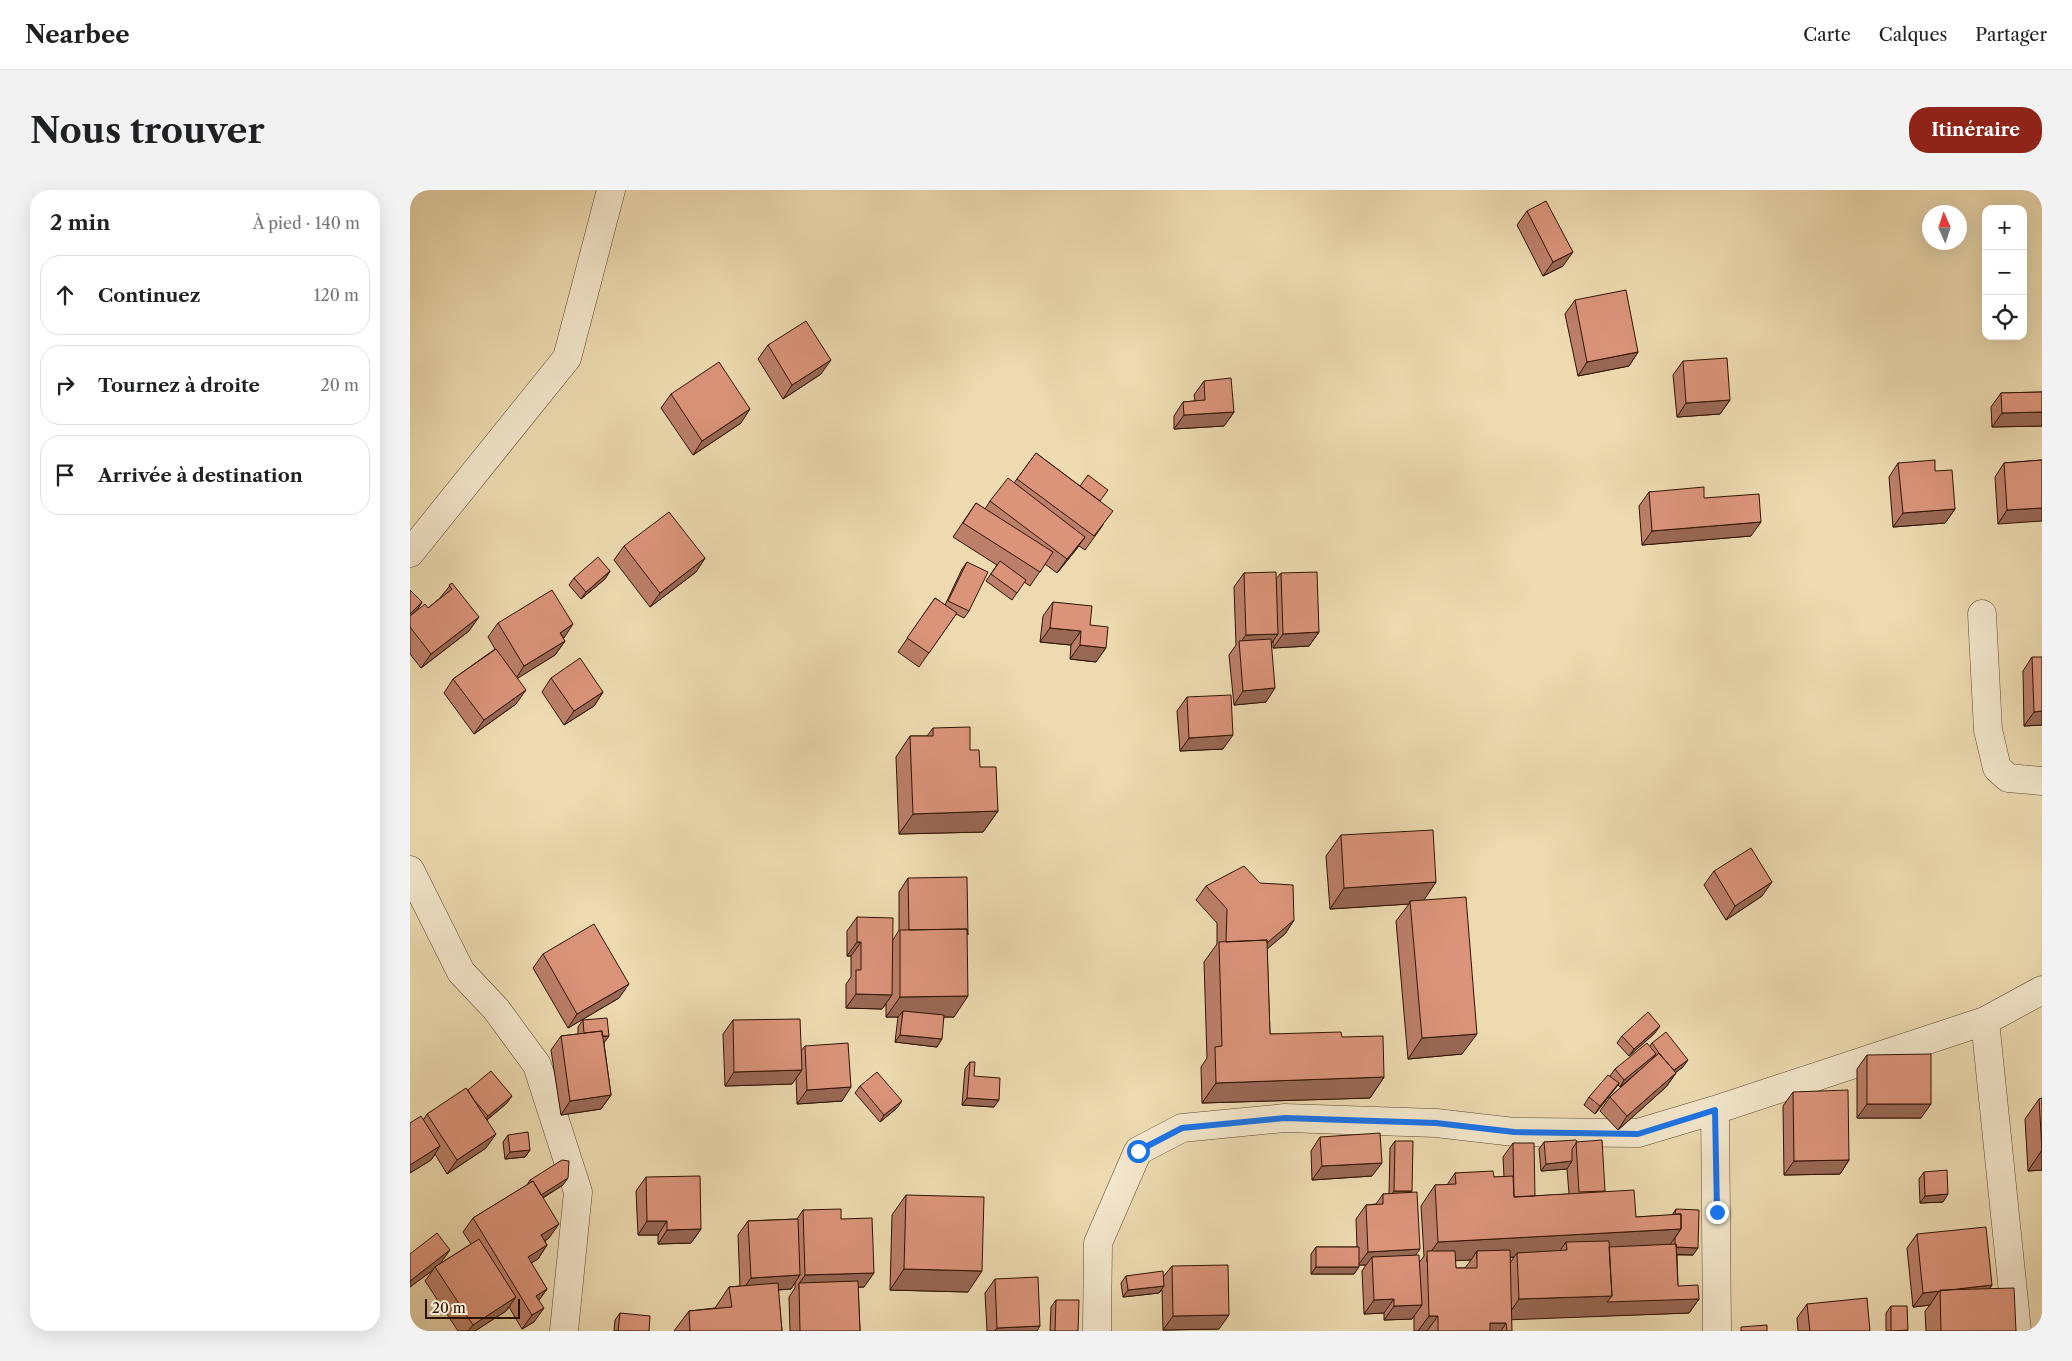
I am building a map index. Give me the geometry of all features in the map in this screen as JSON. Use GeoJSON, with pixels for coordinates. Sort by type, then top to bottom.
{"type":"FeatureCollection","features":[{"type":"Feature","properties":{"kind":"street"},"geometry":{"type":"LineString","coordinates":[[410,552],[567,358],[611,190]]}},
{"type":"Feature","properties":{"kind":"street"},"geometry":{"type":"LineString","coordinates":[[1982,614],[1988,730],[1997,768],[2008,778],[2042,781]]}},
{"type":"Feature","properties":{"kind":"street"},"geometry":{"type":"LineString","coordinates":[[410,870],[461,972],[496,1009],[537,1065],[578,1192],[564,1331]]}},
{"type":"Feature","properties":{"kind":"street"},"geometry":{"type":"LineString","coordinates":[[1097,1331],[1098,1243],[1138,1151],[1182,1128],[1285,1118],[1436,1123],[1514,1132],[1638,1134],[1985,1021],[2042,990]]}},
{"type":"Feature","properties":{"kind":"street"},"geometry":{"type":"LineString","coordinates":[[1985,1021],[2017,1331]]}},
{"type":"Feature","properties":{"kind":"street"},"geometry":{"type":"LineString","coordinates":[[1715,1110],[1718,1331]]}},
{"type":"Feature","properties":{"kind":"building"},"geometry":{"type":"Polygon","coordinates":[[[1546,201],[1573,252],[1553,262],[1527,211],[1546,201]]]}},
{"type":"Feature","properties":{"kind":"building"},"geometry":{"type":"Polygon","coordinates":[[[1626,290],[1638,352],[1587,362],[1575,300],[1626,290]]]}},
{"type":"Feature","properties":{"kind":"building"},"geometry":{"type":"Polygon","coordinates":[[[806,321],[831,360],[792,385],[768,345],[806,321]]]}},
{"type":"Feature","properties":{"kind":"building"},"geometry":{"type":"Polygon","coordinates":[[[1727,358],[1730,400],[1686,403],[1683,361],[1727,358]]]}},
{"type":"Feature","properties":{"kind":"building"},"geometry":{"type":"Polygon","coordinates":[[[719,362],[750,409],[702,441],[671,394],[719,362]]]}},
{"type":"Feature","properties":{"kind":"building"},"geometry":{"type":"Polygon","coordinates":[[[1231,378],[1234,412],[1184,415],[1183,402],[1205,400],[1204,381],[1231,378]]]}},
{"type":"Feature","properties":{"kind":"building"},"geometry":{"type":"Polygon","coordinates":[[[2042,392],[2042,412],[2002,413],[2001,393],[2042,392]]]}},
{"type":"Feature","properties":{"kind":"building"},"geometry":{"type":"Polygon","coordinates":[[[1036,453],[1113,511],[1094,536],[1017,479],[1036,453]]]}},
{"type":"Feature","properties":{"kind":"building"},"geometry":{"type":"Polygon","coordinates":[[[1935,460],[1935,471],[1952,470],[1955,509],[1903,513],[1898,463],[1935,460]]]}},
{"type":"Feature","properties":{"kind":"building"},"geometry":{"type":"Polygon","coordinates":[[[2042,460],[2042,508],[2007,510],[2004,463],[2042,460]]]}},
{"type":"Feature","properties":{"kind":"building"},"geometry":{"type":"Polygon","coordinates":[[[1088,475],[1108,490],[1100,501],[1080,486],[1088,475]]]}},
{"type":"Feature","properties":{"kind":"building"},"geometry":{"type":"Polygon","coordinates":[[[1008,478],[1085,537],[1067,559],[990,501],[1008,478]]]}},
{"type":"Feature","properties":{"kind":"building"},"geometry":{"type":"Polygon","coordinates":[[[1704,487],[1704,498],[1759,494],[1761,522],[1652,531],[1649,492],[1704,487]]]}},
{"type":"Feature","properties":{"kind":"building"},"geometry":{"type":"Polygon","coordinates":[[[976,503],[1053,552],[1040,572],[963,523],[976,503]]]}},
{"type":"Feature","properties":{"kind":"building"},"geometry":{"type":"Polygon","coordinates":[[[669,512],[705,558],[660,593],[624,546],[669,512]]]}},
{"type":"Feature","properties":{"kind":"building"},"geometry":{"type":"Polygon","coordinates":[[[598,557],[610,571],[586,592],[574,578],[598,557]]]}},
{"type":"Feature","properties":{"kind":"building"},"geometry":{"type":"Polygon","coordinates":[[[1000,561],[1026,580],[1017,593],[991,574],[1000,561]]]}},
{"type":"Feature","properties":{"kind":"building"},"geometry":{"type":"Polygon","coordinates":[[[967,562],[988,572],[969,611],[948,601],[967,562]]]}},
{"type":"Feature","properties":{"kind":"building"},"geometry":{"type":"Polygon","coordinates":[[[1276,572],[1278,634],[1246,635],[1244,573],[1276,572]]]}},
{"type":"Feature","properties":{"kind":"building"},"geometry":{"type":"Polygon","coordinates":[[[1317,572],[1319,632],[1283,634],[1281,573],[1317,572]]]}},
{"type":"Feature","properties":{"kind":"building"},"geometry":{"type":"Polygon","coordinates":[[[452,583],[479,617],[431,654],[410,627],[410,616],[425,604],[428,608],[452,589],[449,585],[452,583]]]}},
{"type":"Feature","properties":{"kind":"building"},"geometry":{"type":"Polygon","coordinates":[[[410,590],[422,602],[410,614],[410,590]]]}},
{"type":"Feature","properties":{"kind":"building"},"geometry":{"type":"Polygon","coordinates":[[[552,590],[573,624],[560,633],[565,641],[524,666],[498,623],[552,590]]]}},
{"type":"Feature","properties":{"kind":"building"},"geometry":{"type":"Polygon","coordinates":[[[935,598],[957,613],[929,653],[907,638],[935,598]]]}},
{"type":"Feature","properties":{"kind":"building"},"geometry":{"type":"Polygon","coordinates":[[[1053,602],[1092,606],[1090,625],[1108,627],[1106,648],[1080,645],[1081,631],[1050,628],[1053,602]]]}},
{"type":"Feature","properties":{"kind":"building"},"geometry":{"type":"Polygon","coordinates":[[[1271,639],[1275,688],[1243,691],[1239,641],[1271,639]]]}},
{"type":"Feature","properties":{"kind":"building"},"geometry":{"type":"Polygon","coordinates":[[[496,649],[526,690],[484,720],[453,679],[496,649]]]}},
{"type":"Feature","properties":{"kind":"building"},"geometry":{"type":"Polygon","coordinates":[[[2032,657],[2042,657],[2042,711],[2034,712],[2032,657]]]}},
{"type":"Feature","properties":{"kind":"building"},"geometry":{"type":"Polygon","coordinates":[[[580,658],[603,692],[574,711],[551,678],[580,658]]]}},
{"type":"Feature","properties":{"kind":"building"},"geometry":{"type":"Polygon","coordinates":[[[1231,695],[1233,735],[1189,738],[1187,697],[1231,695]]]}},
{"type":"Feature","properties":{"kind":"building"},"geometry":{"type":"Polygon","coordinates":[[[970,727],[970,750],[979,750],[980,767],[996,767],[998,811],[913,814],[910,736],[933,736],[933,728],[970,727]]]}},
{"type":"Feature","properties":{"kind":"building"},"geometry":{"type":"Polygon","coordinates":[[[1433,830],[1436,882],[1344,888],[1341,835],[1433,830]]]}},
{"type":"Feature","properties":{"kind":"building"},"geometry":{"type":"Polygon","coordinates":[[[1751,848],[1772,882],[1735,906],[1714,871],[1751,848]]]}},
{"type":"Feature","properties":{"kind":"building"},"geometry":{"type":"Polygon","coordinates":[[[1244,866],[1260,883],[1293,885],[1294,920],[1267,943],[1267,940],[1226,942],[1227,909],[1206,886],[1244,866]]]}},
{"type":"Feature","properties":{"kind":"building"},"geometry":{"type":"Polygon","coordinates":[[[967,877],[968,935],[967,929],[909,930],[908,878],[967,877]]]}},
{"type":"Feature","properties":{"kind":"building"},"geometry":{"type":"Polygon","coordinates":[[[1466,897],[1477,1034],[1422,1038],[1410,901],[1466,897]]]}},
{"type":"Feature","properties":{"kind":"building"},"geometry":{"type":"Polygon","coordinates":[[[857,917],[893,918],[892,995],[856,994],[856,970],[861,970],[861,942],[857,942],[857,917]]]}},
{"type":"Feature","properties":{"kind":"building"},"geometry":{"type":"Polygon","coordinates":[[[594,924],[629,984],[577,1014],[543,954],[594,924]]]}},
{"type":"Feature","properties":{"kind":"building"},"geometry":{"type":"Polygon","coordinates":[[[967,929],[968,996],[900,997],[900,930],[967,929]]]}},
{"type":"Feature","properties":{"kind":"building"},"geometry":{"type":"Polygon","coordinates":[[[1267,940],[1270,1034],[1341,1032],[1342,1037],[1383,1036],[1384,1077],[1216,1083],[1215,1047],[1222,1046],[1219,942],[1267,940]]]}},
{"type":"Feature","properties":{"kind":"building"},"geometry":{"type":"Polygon","coordinates":[[[903,1011],[944,1015],[942,1039],[900,1035],[903,1011]]]}},
{"type":"Feature","properties":{"kind":"building"},"geometry":{"type":"Polygon","coordinates":[[[1648,1012],[1660,1026],[1634,1049],[1622,1036],[1648,1012]]]}},
{"type":"Feature","properties":{"kind":"building"},"geometry":{"type":"Polygon","coordinates":[[[607,1018],[609,1036],[602,1036],[602,1031],[584,1033],[583,1020],[607,1018]]]}},
{"type":"Feature","properties":{"kind":"building"},"geometry":{"type":"Polygon","coordinates":[[[800,1019],[802,1070],[734,1072],[733,1020],[800,1019]]]}},
{"type":"Feature","properties":{"kind":"building"},"geometry":{"type":"Polygon","coordinates":[[[602,1031],[611,1095],[570,1101],[561,1036],[602,1031]]]}},
{"type":"Feature","properties":{"kind":"building"},"geometry":{"type":"Polygon","coordinates":[[[1666,1032],[1688,1060],[1674,1070],[1652,1043],[1666,1032]]]}},
{"type":"Feature","properties":{"kind":"building"},"geometry":{"type":"Polygon","coordinates":[[[848,1043],[851,1087],[807,1090],[805,1046],[848,1043]]]}},
{"type":"Feature","properties":{"kind":"building"},"geometry":{"type":"Polygon","coordinates":[[[1647,1043],[1656,1054],[1624,1080],[1615,1069],[1647,1043]]]}},
{"type":"Feature","properties":{"kind":"building"},"geometry":{"type":"Polygon","coordinates":[[[1659,1053],[1676,1073],[1627,1116],[1610,1097],[1659,1053]]]}},
{"type":"Feature","properties":{"kind":"building"},"geometry":{"type":"Polygon","coordinates":[[[1931,1054],[1931,1104],[1867,1104],[1867,1055],[1931,1054]]]}},
{"type":"Feature","properties":{"kind":"building"},"geometry":{"type":"Polygon","coordinates":[[[970,1062],[975,1062],[974,1076],[1000,1078],[999,1100],[967,1098],[970,1062]]]}},
{"type":"Feature","properties":{"kind":"building"},"geometry":{"type":"Polygon","coordinates":[[[491,1071],[512,1096],[488,1116],[468,1090],[491,1071]]]}},
{"type":"Feature","properties":{"kind":"building"},"geometry":{"type":"Polygon","coordinates":[[[877,1072],[902,1101],[884,1115],[860,1086],[877,1072]]]}},
{"type":"Feature","properties":{"kind":"building"},"geometry":{"type":"Polygon","coordinates":[[[1608,1075],[1619,1083],[1600,1106],[1589,1097],[1608,1075]]]}},
{"type":"Feature","properties":{"kind":"building"},"geometry":{"type":"Polygon","coordinates":[[[466,1088],[496,1134],[457,1160],[427,1114],[466,1088]]]}},
{"type":"Feature","properties":{"kind":"building"},"geometry":{"type":"Polygon","coordinates":[[[1848,1090],[1849,1160],[1794,1161],[1793,1092],[1848,1090]]]}},
{"type":"Feature","properties":{"kind":"building"},"geometry":{"type":"Polygon","coordinates":[[[2042,1098],[2042,1150],[2039,1099],[2042,1098]]]}},
{"type":"Feature","properties":{"kind":"building"},"geometry":{"type":"Polygon","coordinates":[[[421,1116],[440,1146],[410,1165],[410,1123],[421,1116]]]}},
{"type":"Feature","properties":{"kind":"building"},"geometry":{"type":"Polygon","coordinates":[[[528,1132],[530,1150],[510,1152],[508,1135],[528,1132]]]}},
{"type":"Feature","properties":{"kind":"building"},"geometry":{"type":"Polygon","coordinates":[[[1380,1133],[1382,1163],[1322,1166],[1320,1137],[1380,1133]]]}},
{"type":"Feature","properties":{"kind":"building"},"geometry":{"type":"Polygon","coordinates":[[[1576,1140],[1577,1142],[1572,1149],[1572,1161],[1546,1164],[1544,1142],[1576,1140]]]}},
{"type":"Feature","properties":{"kind":"building"},"geometry":{"type":"Polygon","coordinates":[[[1602,1140],[1605,1191],[1579,1192],[1576,1142],[1602,1140]]]}},
{"type":"Feature","properties":{"kind":"building"},"geometry":{"type":"Polygon","coordinates":[[[1395,1141],[1413,1141],[1412,1191],[1394,1191],[1395,1141]]]}},
{"type":"Feature","properties":{"kind":"building"},"geometry":{"type":"Polygon","coordinates":[[[1513,1143],[1534,1143],[1535,1196],[1514,1197],[1513,1143]]]}},
{"type":"Feature","properties":{"kind":"building"},"geometry":{"type":"Polygon","coordinates":[[[562,1160],[569,1161],[568,1178],[541,1195],[533,1181],[530,1180],[562,1160]]]}},
{"type":"Feature","properties":{"kind":"building"},"geometry":{"type":"Polygon","coordinates":[[[1947,1170],[1948,1194],[1925,1196],[1924,1172],[1947,1170]]]}},
{"type":"Feature","properties":{"kind":"building"},"geometry":{"type":"Polygon","coordinates":[[[1493,1171],[1494,1177],[1513,1176],[1514,1197],[1634,1190],[1636,1217],[1681,1214],[1681,1229],[1438,1242],[1435,1185],[1456,1184],[1455,1173],[1493,1171]]]}},
{"type":"Feature","properties":{"kind":"building"},"geometry":{"type":"Polygon","coordinates":[[[700,1176],[701,1229],[667,1230],[667,1221],[647,1221],[646,1177],[700,1176]]]}},
{"type":"Feature","properties":{"kind":"building"},"geometry":{"type":"Polygon","coordinates":[[[533,1181],[559,1224],[541,1235],[547,1245],[528,1257],[547,1289],[536,1296],[544,1308],[532,1315],[473,1218],[533,1181]]]}},
{"type":"Feature","properties":{"kind":"building"},"geometry":{"type":"Polygon","coordinates":[[[1417,1192],[1420,1249],[1368,1252],[1366,1205],[1383,1204],[1383,1194],[1417,1192]]]}},
{"type":"Feature","properties":{"kind":"building"},"geometry":{"type":"Polygon","coordinates":[[[906,1195],[984,1197],[982,1271],[904,1269],[906,1195]]]}},
{"type":"Feature","properties":{"kind":"building"},"geometry":{"type":"Polygon","coordinates":[[[841,1209],[841,1219],[872,1218],[874,1273],[805,1275],[803,1210],[841,1209]]]}},
{"type":"Feature","properties":{"kind":"building"},"geometry":{"type":"Polygon","coordinates":[[[1676,1209],[1699,1210],[1698,1248],[1676,1247],[1675,1238],[1681,1229],[1681,1214],[1675,1214],[1676,1209]]]}},
{"type":"Feature","properties":{"kind":"building"},"geometry":{"type":"Polygon","coordinates":[[[798,1219],[800,1275],[751,1278],[748,1221],[798,1219]]]}},
{"type":"Feature","properties":{"kind":"building"},"geometry":{"type":"Polygon","coordinates":[[[1986,1227],[1992,1285],[1923,1293],[1917,1234],[1986,1227]]]}},
{"type":"Feature","properties":{"kind":"building"},"geometry":{"type":"Polygon","coordinates":[[[437,1233],[450,1250],[410,1281],[410,1254],[437,1233]]]}},
{"type":"Feature","properties":{"kind":"building"},"geometry":{"type":"Polygon","coordinates":[[[479,1239],[516,1297],[473,1325],[435,1267],[479,1239]]]}},
{"type":"Feature","properties":{"kind":"building"},"geometry":{"type":"Polygon","coordinates":[[[1609,1241],[1612,1296],[1519,1299],[1517,1253],[1567,1250],[1566,1242],[1609,1241]]]}},
{"type":"Feature","properties":{"kind":"building"},"geometry":{"type":"Polygon","coordinates":[[[1676,1244],[1678,1286],[1698,1285],[1699,1299],[1607,1302],[1612,1296],[1609,1247],[1676,1244]]]}},
{"type":"Feature","properties":{"kind":"building"},"geometry":{"type":"Polygon","coordinates":[[[1316,1247],[1359,1247],[1359,1267],[1316,1267],[1316,1247]]]}},
{"type":"Feature","properties":{"kind":"building"},"geometry":{"type":"Polygon","coordinates":[[[1510,1250],[1512,1331],[1507,1331],[1506,1323],[1490,1323],[1490,1331],[1438,1331],[1438,1316],[1429,1316],[1427,1251],[1455,1251],[1456,1268],[1477,1268],[1477,1251],[1510,1250]]]}},
{"type":"Feature","properties":{"kind":"building"},"geometry":{"type":"Polygon","coordinates":[[[1419,1255],[1422,1305],[1394,1306],[1394,1299],[1374,1300],[1372,1257],[1419,1255]]]}},
{"type":"Feature","properties":{"kind":"building"},"geometry":{"type":"Polygon","coordinates":[[[1228,1265],[1229,1315],[1173,1316],[1172,1266],[1228,1265]]]}},
{"type":"Feature","properties":{"kind":"building"},"geometry":{"type":"Polygon","coordinates":[[[1163,1271],[1164,1286],[1128,1290],[1126,1276],[1163,1271]]]}},
{"type":"Feature","properties":{"kind":"building"},"geometry":{"type":"Polygon","coordinates":[[[1038,1277],[1040,1326],[997,1328],[995,1279],[1038,1277]]]}},
{"type":"Feature","properties":{"kind":"building"},"geometry":{"type":"Polygon","coordinates":[[[858,1281],[860,1331],[800,1331],[799,1283],[858,1281]]]}},
{"type":"Feature","properties":{"kind":"building"},"geometry":{"type":"Polygon","coordinates":[[[778,1283],[782,1331],[690,1331],[689,1311],[732,1307],[729,1287],[778,1283]]]}},
{"type":"Feature","properties":{"kind":"building"},"geometry":{"type":"Polygon","coordinates":[[[2014,1288],[2016,1331],[1941,1331],[1940,1290],[2014,1288]]]}},
{"type":"Feature","properties":{"kind":"building"},"geometry":{"type":"Polygon","coordinates":[[[1867,1298],[1870,1331],[1810,1331],[1807,1304],[1867,1298]]]}},
{"type":"Feature","properties":{"kind":"building"},"geometry":{"type":"Polygon","coordinates":[[[1056,1300],[1079,1300],[1078,1331],[1055,1331],[1056,1300]]]}},
{"type":"Feature","properties":{"kind":"building"},"geometry":{"type":"Polygon","coordinates":[[[1891,1306],[1907,1306],[1908,1330],[1891,1331],[1891,1306]]]}},
{"type":"Feature","properties":{"kind":"building"},"geometry":{"type":"Polygon","coordinates":[[[620,1313],[650,1316],[649,1331],[618,1331],[620,1313]]]}},
{"type":"Feature","properties":{"kind":"building"},"geometry":{"type":"Polygon","coordinates":[[[1767,1325],[1767,1331],[1741,1331],[1741,1327],[1767,1325]]]}},
{"type":"Feature","properties":{"kind":"route"},"geometry":{"type":"LineString","coordinates":[[1138,1151],[1182,1128],[1285,1118],[1436,1123],[1514,1132],[1638,1134],[1715,1110],[1717,1212]]}}]}
